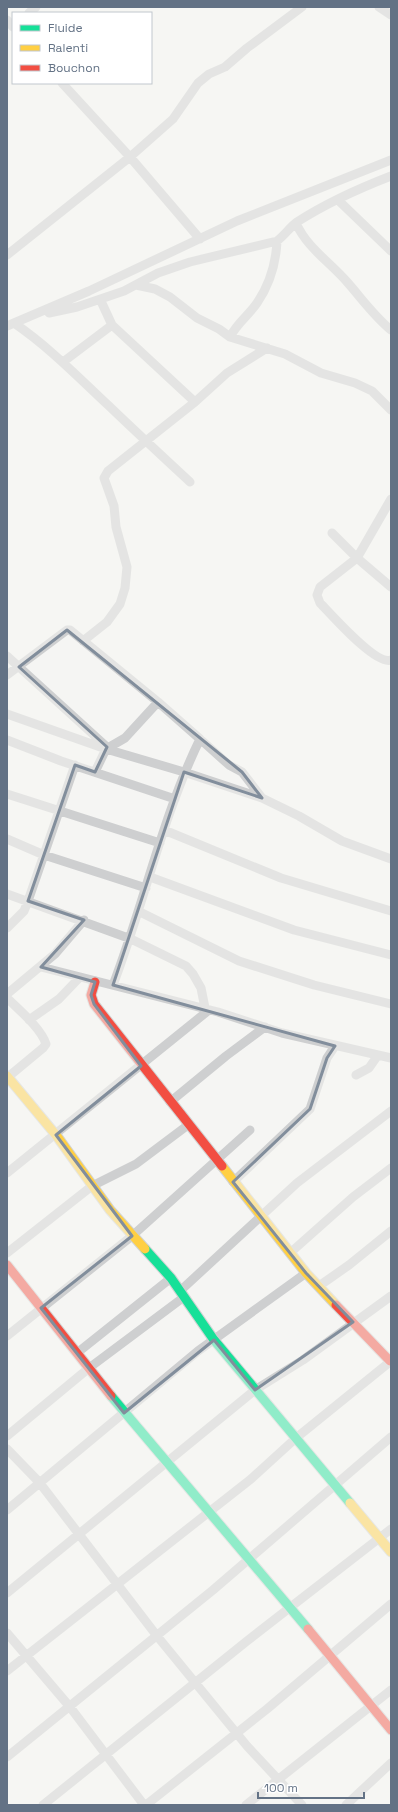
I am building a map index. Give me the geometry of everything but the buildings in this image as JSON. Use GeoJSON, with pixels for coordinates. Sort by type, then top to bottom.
{"type":"FeatureCollection","features":[{"type":"Feature","properties":{"kind":"street"},"geometry":{"type":"LineString","coordinates":[[7,255],[130,157],[173,119],[198,84],[209,74],[225,67],[247,48],[302,7]]}},
{"type":"Feature","properties":{"kind":"street"},"geometry":{"type":"LineString","coordinates":[[379,7],[391,15]]}},
{"type":"Feature","properties":{"kind":"street"},"geometry":{"type":"LineString","coordinates":[[63,84],[130,157],[200,239]]}},
{"type":"Feature","properties":{"kind":"street"},"geometry":{"type":"LineString","coordinates":[[11,324],[33,316],[274,205],[391,160]]}},
{"type":"Feature","properties":{"kind":"street"},"geometry":{"type":"LineString","coordinates":[[33,316],[77,307],[136,285],[158,273],[190,262],[277,241],[286,235],[296,223],[338,200],[391,176]]}},
{"type":"Feature","properties":{"kind":"street"},"geometry":{"type":"LineString","coordinates":[[338,200],[391,251]]}},
{"type":"Feature","properties":{"kind":"street"},"geometry":{"type":"LineString","coordinates":[[296,223],[307,242],[347,282],[376,317],[391,330]]}},
{"type":"Feature","properties":{"kind":"street"},"geometry":{"type":"LineString","coordinates":[[230,337],[236,326],[257,302],[268,283],[274,268],[277,241]]}},
{"type":"Feature","properties":{"kind":"street"},"geometry":{"type":"LineString","coordinates":[[136,285],[155,289],[170,297],[197,318],[219,329],[230,337],[285,354],[321,373],[355,383],[372,391],[391,410]]}},
{"type":"Feature","properties":{"kind":"street"},"geometry":{"type":"LineString","coordinates":[[100,299],[112,325],[196,402]]}},
{"type":"Feature","properties":{"kind":"street"},"geometry":{"type":"LineString","coordinates":[[11,324],[40,341],[190,482]]}},
{"type":"Feature","properties":{"kind":"street"},"geometry":{"type":"LineString","coordinates":[[63,362],[112,325]]}},
{"type":"Feature","properties":{"kind":"street"},"geometry":{"type":"LineString","coordinates":[[83,641],[107,622],[120,604],[125,588],[127,567],[116,527],[114,506],[104,478],[108,471],[196,402],[227,374],[267,348]]}},
{"type":"Feature","properties":{"kind":"street"},"geometry":{"type":"LineString","coordinates":[[391,499],[357,558],[320,587],[317,595],[320,603],[373,654],[378,658],[388,661],[391,660]]}},
{"type":"Feature","properties":{"kind":"street"},"geometry":{"type":"LineString","coordinates":[[332,533],[357,558],[391,587]]}},
{"type":"Feature","properties":{"kind":"street"},"geometry":{"type":"LineString","coordinates":[[7,675],[67,630],[70,630],[158,702],[229,765],[242,772],[262,798]]}},
{"type":"Feature","properties":{"kind":"street"},"geometry":{"type":"LineString","coordinates":[[7,656],[107,748]]}},
{"type":"Feature","properties":{"kind":"street"},"geometry":{"type":"LineString","coordinates":[[95,772],[107,748],[125,738],[158,702]]}},
{"type":"Feature","properties":{"kind":"street"},"geometry":{"type":"LineString","coordinates":[[7,714],[262,798],[299,816],[342,841],[391,859]]}},
{"type":"Feature","properties":{"kind":"street"},"geometry":{"type":"LineString","coordinates":[[113,985],[140,912],[164,830],[184,772],[200,739]]}},
{"type":"Feature","properties":{"kind":"street"},"geometry":{"type":"LineString","coordinates":[[7,740],[95,772],[175,798]]}},
{"type":"Feature","properties":{"kind":"street"},"geometry":{"type":"LineString","coordinates":[[7,928],[24,911],[75,765]]}},
{"type":"Feature","properties":{"kind":"street"},"geometry":{"type":"LineString","coordinates":[[7,794],[59,812],[160,843]]}},
{"type":"Feature","properties":{"kind":"street"},"geometry":{"type":"LineString","coordinates":[[164,830],[281,878],[391,911]]}},
{"type":"Feature","properties":{"kind":"street"},"geometry":{"type":"LineString","coordinates":[[7,839],[44,855],[146,888]]}},
{"type":"Feature","properties":{"kind":"street"},"geometry":{"type":"LineString","coordinates":[[150,877],[294,930],[391,955]]}},
{"type":"Feature","properties":{"kind":"street"},"geometry":{"type":"LineString","coordinates":[[7,894],[84,920],[131,938],[186,966],[193,974],[201,988],[207,1009]]}},
{"type":"Feature","properties":{"kind":"street"},"geometry":{"type":"LineString","coordinates":[[140,912],[246,964],[314,985],[391,1004]]}},
{"type":"Feature","properties":{"kind":"street"},"geometry":{"type":"LineString","coordinates":[[7,994],[55,954],[84,920]]}},
{"type":"Feature","properties":{"kind":"street"},"geometry":{"type":"LineString","coordinates":[[41,967],[95,982],[113,985],[207,1009],[265,1028],[335,1046],[391,1058]]}},
{"type":"Feature","properties":{"kind":"street"},"geometry":{"type":"LineString","coordinates":[[29,1020],[59,999],[80,977]]}},
{"type":"Feature","properties":{"kind":"street"},"geometry":{"type":"LineString","coordinates":[[7,1671],[251,1479],[296,1438],[391,1361],[368,1341],[353,1322],[306,1273],[141,1066],[94,1004],[91,995],[95,982]]}},
{"type":"Feature","properties":{"kind":"street"},"geometry":{"type":"LineString","coordinates":[[7,998],[29,1020],[44,1039],[46,1044],[7,1077],[56,1135],[92,1186],[132,1236],[171,1278],[214,1340],[391,1552]]}},
{"type":"Feature","properties":{"kind":"street"},"geometry":{"type":"LineString","coordinates":[[7,1174],[141,1066],[207,1009]]}},
{"type":"Feature","properties":{"kind":"street"},"geometry":{"type":"LineString","coordinates":[[170,1102],[226,1056],[265,1028]]}},
{"type":"Feature","properties":{"kind":"street"},"geometry":{"type":"LineString","coordinates":[[234,1182],[310,1109],[326,1058],[335,1046]]}},
{"type":"Feature","properties":{"kind":"street"},"geometry":{"type":"LineString","coordinates":[[356,1075],[369,1068],[378,1054]]}},
{"type":"Feature","properties":{"kind":"street"},"geometry":{"type":"LineString","coordinates":[[7,1436],[182,1294],[261,1216],[297,1183],[391,1111]]}},
{"type":"Feature","properties":{"kind":"street"},"geometry":{"type":"LineString","coordinates":[[7,1253],[92,1186],[136,1164],[188,1125]]}},
{"type":"Feature","properties":{"kind":"street"},"geometry":{"type":"LineString","coordinates":[[7,1336],[132,1236],[250,1130]]}},
{"type":"Feature","properties":{"kind":"street"},"geometry":{"type":"LineString","coordinates":[[290,1253],[353,1197],[391,1168]]}},
{"type":"Feature","properties":{"kind":"street"},"geometry":{"type":"LineString","coordinates":[[319,1286],[349,1265],[391,1231]]}},
{"type":"Feature","properties":{"kind":"street"},"geometry":{"type":"LineString","coordinates":[[7,1265],[124,1413],[290,1608],[370,1707],[391,1730]]}},
{"type":"Feature","properties":{"kind":"street"},"geometry":{"type":"LineString","coordinates":[[7,1510],[39,1482],[214,1340],[306,1273]]}},
{"type":"Feature","properties":{"kind":"street"},"geometry":{"type":"LineString","coordinates":[[77,1353],[171,1278]]}},
{"type":"Feature","properties":{"kind":"street"},"geometry":{"type":"LineString","coordinates":[[7,1594],[255,1390],[303,1360],[353,1322],[391,1296]]}},
{"type":"Feature","properties":{"kind":"street"},"geometry":{"type":"LineString","coordinates":[[7,1757],[157,1636],[391,1437]]}},
{"type":"Feature","properties":{"kind":"street"},"geometry":{"type":"LineString","coordinates":[[7,1449],[39,1482],[157,1636],[247,1746],[279,1778],[302,1805]]}},
{"type":"Feature","properties":{"kind":"street"},"geometry":{"type":"LineString","coordinates":[[42,1805],[391,1529]]}},
{"type":"Feature","properties":{"kind":"street"},"geometry":{"type":"LineString","coordinates":[[7,1633],[70,1707],[145,1805],[267,1709],[391,1604]]}},
{"type":"Feature","properties":{"kind":"street"},"geometry":{"type":"LineString","coordinates":[[246,1805],[391,1690]]}},
{"type":"Feature","properties":{"kind":"street"},"geometry":{"type":"LineString","coordinates":[[346,1805],[391,1764]]}},
{"type":"Feature","properties":{"kind":"highlighted area"},"geometry":{"type":"Polygon","coordinates":[[[67,630],[242,772],[262,798],[184,772],[113,985],[335,1046],[327,1058],[310,1109],[233,1182],[306,1273],[353,1322],[255,1390],[214,1340],[124,1413],[41,1308],[132,1236],[56,1135],[141,1066],[94,1004],[91,995],[95,982],[41,967],[84,920],[28,901],[75,765],[95,772],[107,747],[19,667],[67,630]]]}},
{"type":"Feature","properties":{"kind":"traffic: fast"},"geometry":{"type":"LineString","coordinates":[[145,1249],[171,1278],[214,1340],[350,1503]]}},
{"type":"Feature","properties":{"kind":"traffic: fast"},"geometry":{"type":"LineString","coordinates":[[111,1396],[308,1629]]}},
{"type":"Feature","properties":{"kind":"traffic: slow"},"geometry":{"type":"LineString","coordinates":[[7,1076],[56,1135],[110,1210],[145,1249]]}},
{"type":"Feature","properties":{"kind":"traffic: slow"},"geometry":{"type":"LineString","coordinates":[[222,1166],[306,1273],[336,1305]]}},
{"type":"Feature","properties":{"kind":"traffic: slow"},"geometry":{"type":"LineString","coordinates":[[350,1503],[391,1552]]}},
{"type":"Feature","properties":{"kind":"traffic: jam"},"geometry":{"type":"LineString","coordinates":[[95,982],[91,995],[94,1004],[222,1166]]}},
{"type":"Feature","properties":{"kind":"traffic: jam"},"geometry":{"type":"LineString","coordinates":[[7,1265],[111,1396]]}},
{"type":"Feature","properties":{"kind":"traffic: jam"},"geometry":{"type":"LineString","coordinates":[[336,1305],[390,1361]]}},
{"type":"Feature","properties":{"kind":"traffic: jam"},"geometry":{"type":"LineString","coordinates":[[308,1629],[391,1730]]}}]}
